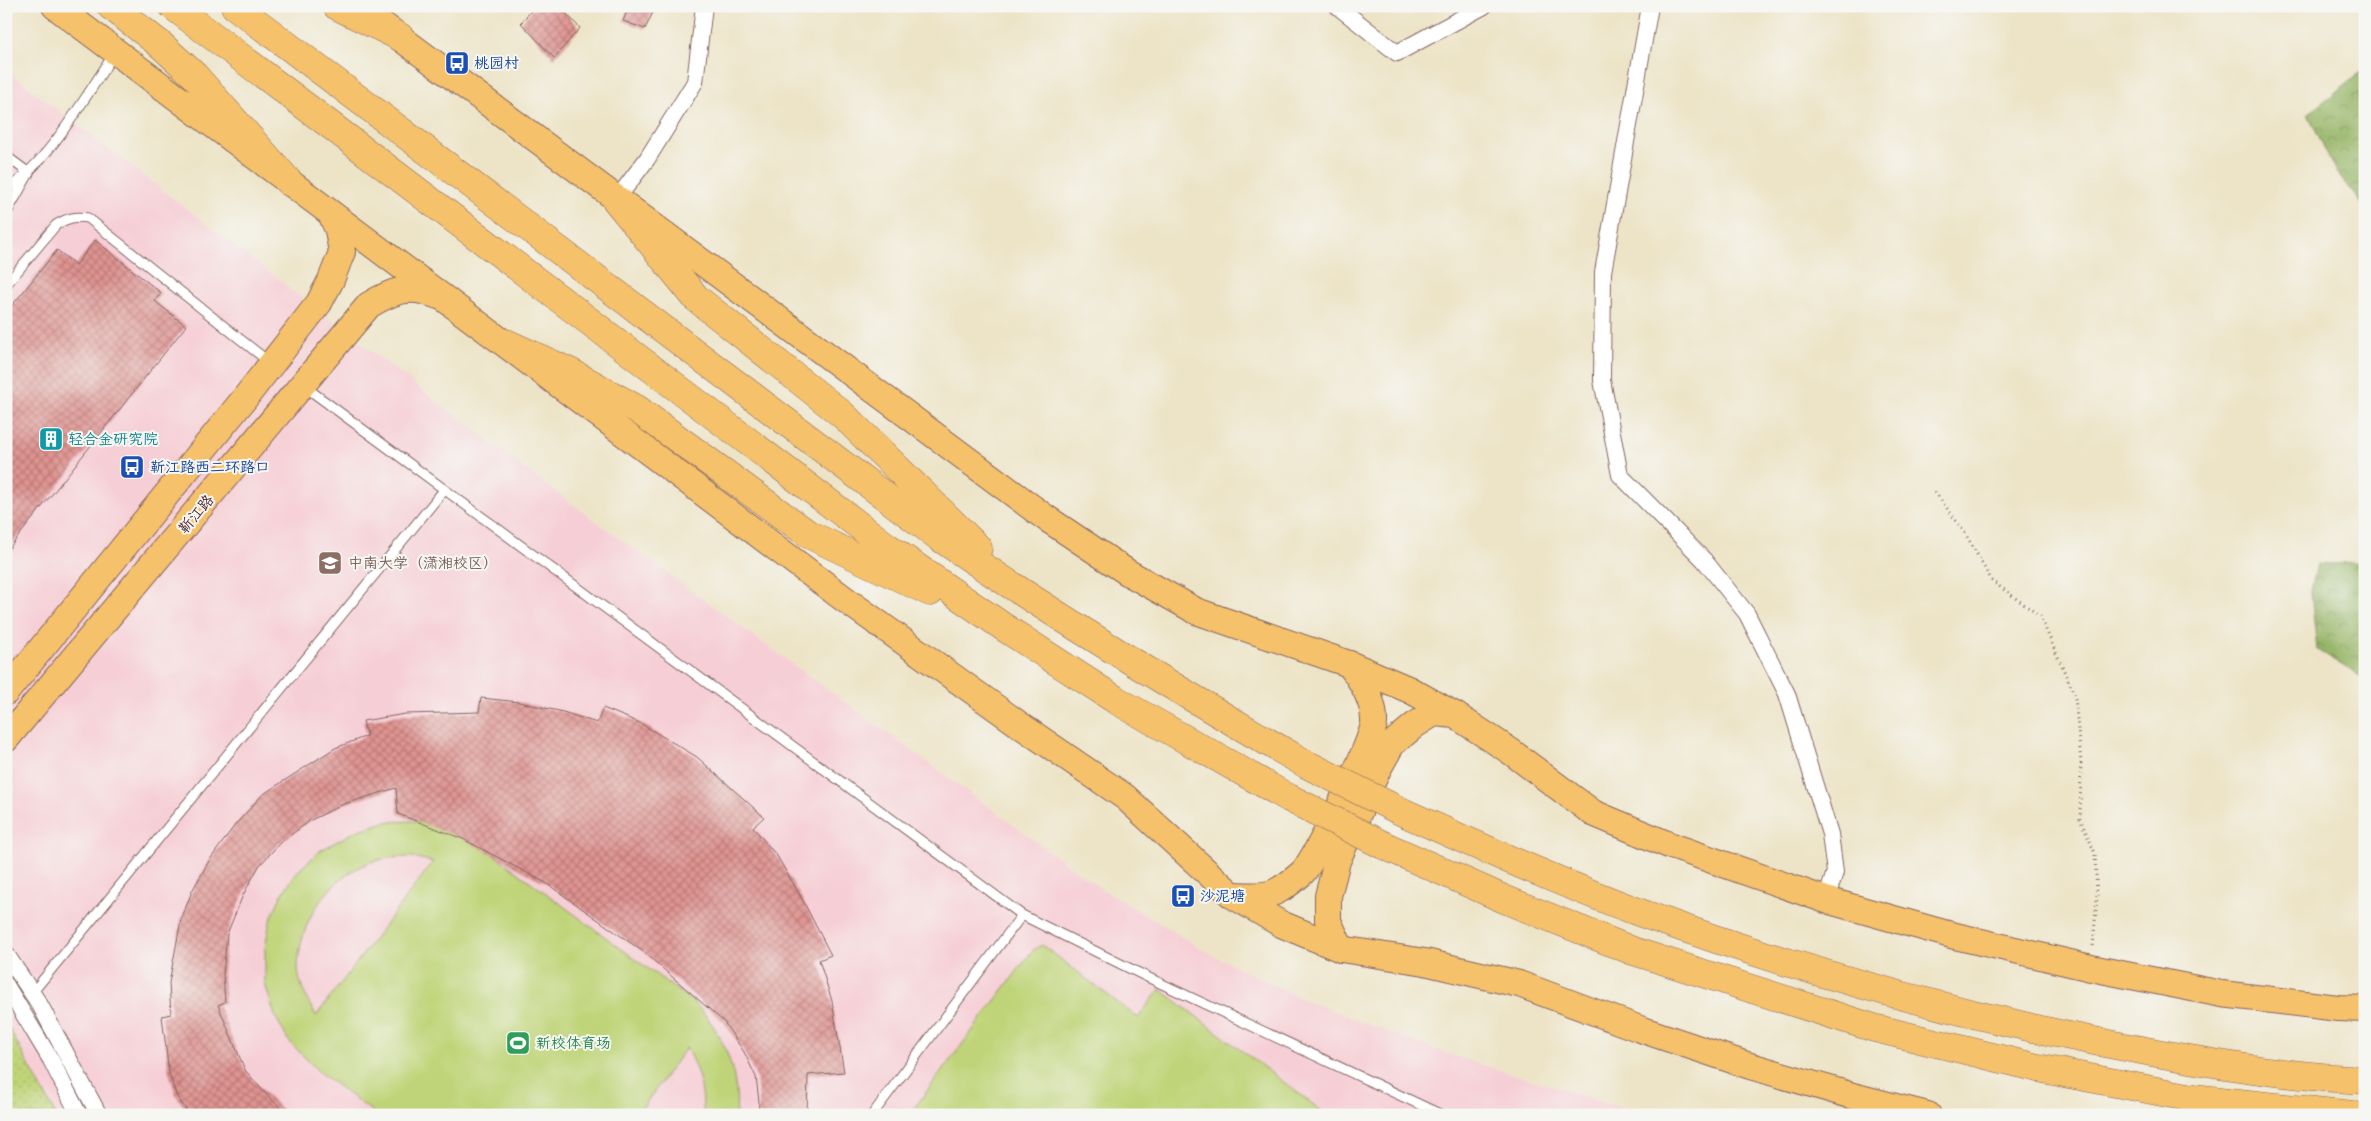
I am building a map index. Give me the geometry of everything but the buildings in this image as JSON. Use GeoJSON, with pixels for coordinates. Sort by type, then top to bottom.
{"type":"FeatureCollection","features":[{"type":"Feature","properties":{"kind":"highway"},"geometry":{"type":"LineString","coordinates":[[111,6],[161,45],[195,76],[289,182]]}},
{"type":"Feature","properties":{"kind":"highway"},"geometry":{"type":"LineString","coordinates":[[172,6],[878,540],[1005,628],[1116,700],[1289,798],[1384,845],[1504,898],[1633,951],[1874,1028],[2038,1068],[2193,1098],[2353,1115]]}},
{"type":"Feature","properties":{"kind":"highway"},"geometry":{"type":"LineString","coordinates":[[235,6],[940,537],[1025,595],[1160,681],[1306,764],[1398,810],[1516,863],[1640,912],[1762,955],[1885,991],[2038,1030],[2191,1060],[2365,1080]]}},
{"type":"Feature","properties":{"kind":"highway"},"geometry":{"type":"LineString","coordinates":[[337,6],[400,37]]}},
{"type":"Feature","properties":{"kind":"highway"},"geometry":{"type":"LineString","coordinates":[[616,200],[696,298],[843,415],[1025,595]]}},
{"type":"Feature","properties":{"kind":"highway"},"geometry":{"type":"LineString","coordinates":[[506,343],[570,372],[638,409],[808,534],[1005,628]]}},
{"type":"Feature","properties":{"kind":"main road"},"geometry":{"type":"LineString","coordinates":[[55,6],[843,598],[1020,725],[1125,796],[1232,895],[1281,924],[1341,948],[1425,962],[1518,984],[1747,1065],[1853,1096],[1928,1115]]}},
{"type":"Feature","properties":{"kind":"main road"},"geometry":{"type":"LineString","coordinates":[[357,6],[1046,518],[1126,572],[1196,611],[1349,664],[1410,690],[1455,714],[1510,751],[1592,813],[1669,845],[1826,900],[1951,935],[2091,968],[2222,994],[2338,1008],[2365,1009]]}},
{"type":"Feature","properties":{"kind":"main road"},"geometry":{"type":"LineString","coordinates":[[6,692],[319,303],[342,252],[338,230],[331,214]]}},
{"type":"Feature","properties":{"kind":"main road","name":"靳江路"},"geometry":{"type":"LineString","coordinates":[[6,739],[369,306],[384,296],[400,290],[422,289],[447,300]]}},
{"type":"Feature","properties":{"kind":"main road"},"geometry":{"type":"LineString","coordinates":[[1232,895],[1256,895],[1276,892],[1302,873],[1320,848],[1366,746],[1374,722],[1362,680],[1349,664]]}},
{"type":"Feature","properties":{"kind":"main road"},"geometry":{"type":"LineString","coordinates":[[1341,948],[1328,921],[1328,896],[1337,861],[1378,769],[1392,744],[1415,724],[1434,713],[1455,714]]}},
{"type":"Feature","properties":{"kind":"street"},"geometry":{"type":"LineString","coordinates":[[616,200],[647,159],[695,82],[704,6]]}},
{"type":"Feature","properties":{"kind":"street"},"geometry":{"type":"LineString","coordinates":[[1337,6],[1397,53],[1484,6]]}},
{"type":"Feature","properties":{"kind":"street"},"geometry":{"type":"LineString","coordinates":[[1650,6],[1603,272],[1602,380],[1620,476],[1704,560],[1747,614],[1787,694],[1830,834],[1834,872],[1826,900]]}},
{"type":"Feature","properties":{"kind":"street"},"geometry":{"type":"LineString","coordinates":[[6,954],[32,993],[99,1115]]}},
{"type":"Feature","properties":{"kind":"street"},"geometry":{"type":"LineString","coordinates":[[6,985],[51,1060],[79,1115]]}},
{"type":"Feature","properties":{"kind":"lane"},"geometry":{"type":"LineString","coordinates":[[6,214],[29,173],[66,124],[115,52]]}},
{"type":"Feature","properties":{"kind":"lane"},"geometry":{"type":"LineString","coordinates":[[6,156],[29,173]]}},
{"type":"Feature","properties":{"kind":"lane"},"geometry":{"type":"LineString","coordinates":[[6,190],[29,173]]}},
{"type":"Feature","properties":{"kind":"lane"},"geometry":{"type":"LineString","coordinates":[[6,285],[56,225],[67,218],[78,216],[88,218],[272,363]]}},
{"type":"Feature","properties":{"kind":"lane"},"geometry":{"type":"LineString","coordinates":[[303,386],[1022,915],[1145,976],[1442,1115]]}},
{"type":"Feature","properties":{"kind":"lane"},"geometry":{"type":"LineString","coordinates":[[32,993],[444,490]]}},
{"type":"Feature","properties":{"kind":"lane"},"geometry":{"type":"LineString","coordinates":[[872,1115],[1022,915]]}},
{"type":"Feature","properties":{"kind":"path"},"geometry":{"type":"LineString","coordinates":[[1935,492],[1965,533],[1992,582],[2040,616],[2075,696],[2081,763],[2080,819],[2095,853],[2097,896],[2091,968]]}},
{"type":"Feature","properties":{"kind":"shaded area","name":"中南大学（潇湘校区）"},"geometry":{"type":"Polygon","coordinates":[[[6,70],[538,479],[1100,888],[1213,955],[1307,1001],[1442,1052],[1645,1115],[6,1115],[6,70]]]}},
{"type":"Feature","properties":{"kind":"green space"},"geometry":{"type":"Polygon","coordinates":[[[2365,69],[2365,208],[2336,172],[2308,114],[2365,69]]]}},
{"type":"Feature","properties":{"kind":"green space"},"geometry":{"type":"Polygon","coordinates":[[[2365,553],[2365,679],[2317,650],[2311,592],[2317,564],[2360,563],[2365,553]]]}},
{"type":"Feature","properties":{"kind":"green space"},"geometry":{"type":"Polygon","coordinates":[[[411,821],[441,826],[486,849],[692,1001],[712,1024],[727,1053],[735,1084],[736,1115],[703,1115],[699,1080],[686,1048],[637,1115],[377,1115],[320,1073],[288,1040],[275,1016],[265,984],[265,948],[270,921],[281,896],[296,873],[321,850],[356,831],[385,822],[411,821]],[[413,857],[373,861],[347,874],[325,895],[316,907],[303,935],[298,966],[302,986],[316,1016],[433,862],[413,857]]]}},
{"type":"Feature","properties":{"kind":"green space"},"geometry":{"type":"Polygon","coordinates":[[[1042,945],[1138,1018],[1160,989],[1327,1115],[909,1115],[1033,950],[1042,945]]]}},
{"type":"Feature","properties":{"kind":"green space"},"geometry":{"type":"Polygon","coordinates":[[[6,1023],[56,1115],[6,1115],[6,1023]]]}},
{"type":"Feature","properties":{"kind":"place","name":"桃园村"},"geometry":{"type":"Point","coordinates":[457,63]}},
{"type":"Feature","properties":{"kind":"place","name":"轻合金研究院"},"geometry":{"type":"Point","coordinates":[51,439]}},
{"type":"Feature","properties":{"kind":"place","name":"靳江路西二环路口"},"geometry":{"type":"Point","coordinates":[132,467]}},
{"type":"Feature","properties":{"kind":"place","name":"中南大学（潇湘校区）"},"geometry":{"type":"Point","coordinates":[330,563]}},
{"type":"Feature","properties":{"kind":"place","name":"沙泥塘"},"geometry":{"type":"Point","coordinates":[1183,896]}},
{"type":"Feature","properties":{"kind":"place","name":"新校体育场"},"geometry":{"type":"Point","coordinates":[518,1043]}}]}
